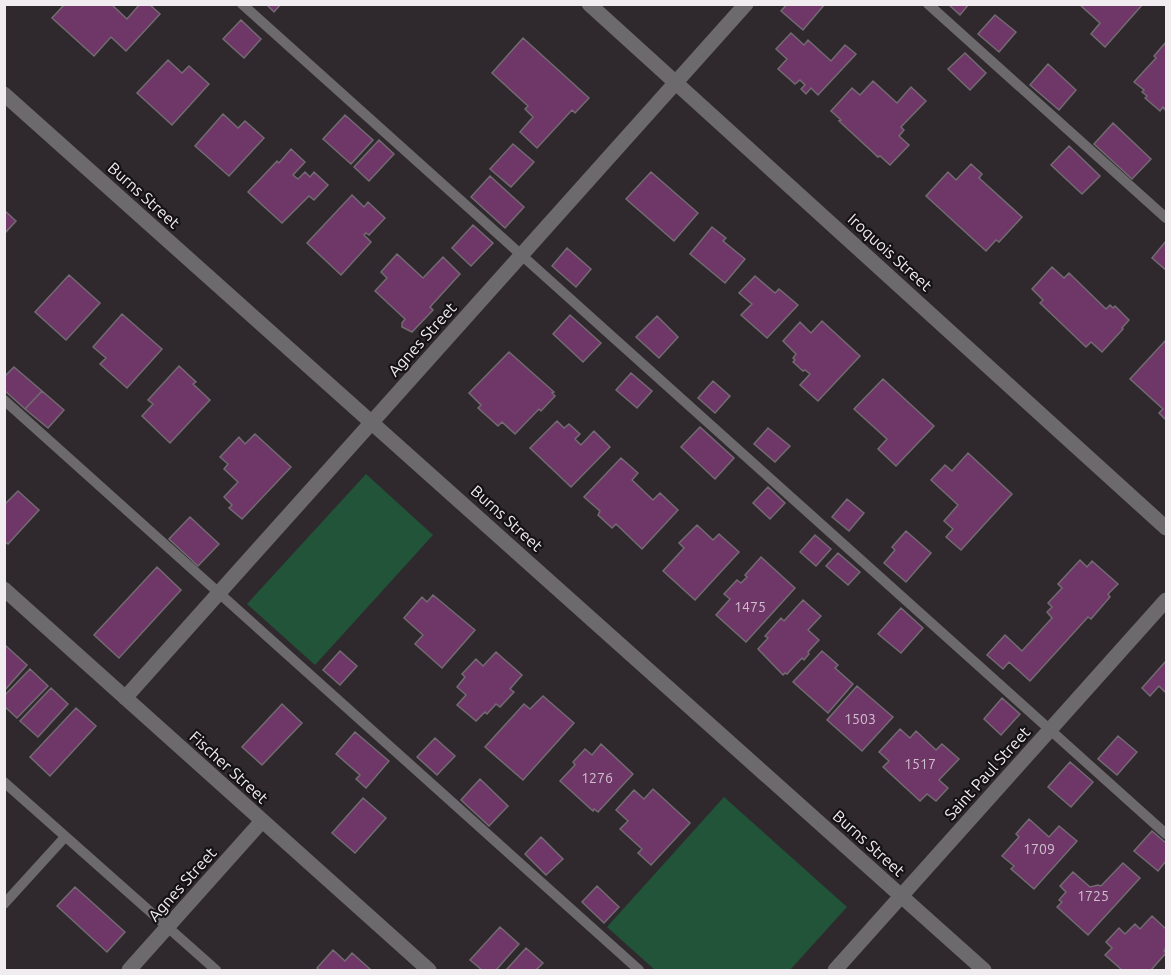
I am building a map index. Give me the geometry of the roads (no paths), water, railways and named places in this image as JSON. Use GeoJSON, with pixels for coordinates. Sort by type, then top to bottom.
{"type":"FeatureCollection","features":[{"type":"Feature","properties":{"kind":"street","name":"Iroquois Street"},"geometry":{"type":"LineString","coordinates":[[589,4],[1167,528]]}},
{"type":"Feature","properties":{"kind":"street","name":"Agnes Street"},"geometry":{"type":"LineString","coordinates":[[125,698],[746,4]]}},
{"type":"Feature","properties":{"kind":"street","name":"Burns Street"},"geometry":{"type":"LineString","coordinates":[[4,94],[984,970]]}},
{"type":"Feature","properties":{"kind":"street","name":"Fischer Street"},"geometry":{"type":"LineString","coordinates":[[4,590],[429,970]]}},
{"type":"Feature","properties":{"kind":"street","name":"Saint Paul Street"},"geometry":{"type":"LineString","coordinates":[[834,970],[1167,600]]}},
{"type":"Feature","properties":{"kind":"street","name":"Agnes Street"},"geometry":{"type":"LineString","coordinates":[[129,970],[262,821]]}},
{"type":"Feature","properties":{"kind":"lane"},"geometry":{"type":"LineString","coordinates":[[242,4],[1167,834]]}},
{"type":"Feature","properties":{"kind":"lane"},"geometry":{"type":"LineString","coordinates":[[928,4],[1167,218]]}},
{"type":"Feature","properties":{"kind":"lane"},"geometry":{"type":"LineString","coordinates":[[4,400],[639,970]]}},
{"type":"Feature","properties":{"kind":"lane"},"geometry":{"type":"LineString","coordinates":[[4,782],[216,970]]}},
{"type":"Feature","properties":{"kind":"lane"},"geometry":{"type":"LineString","coordinates":[[4,904],[65,837]]}}]}
